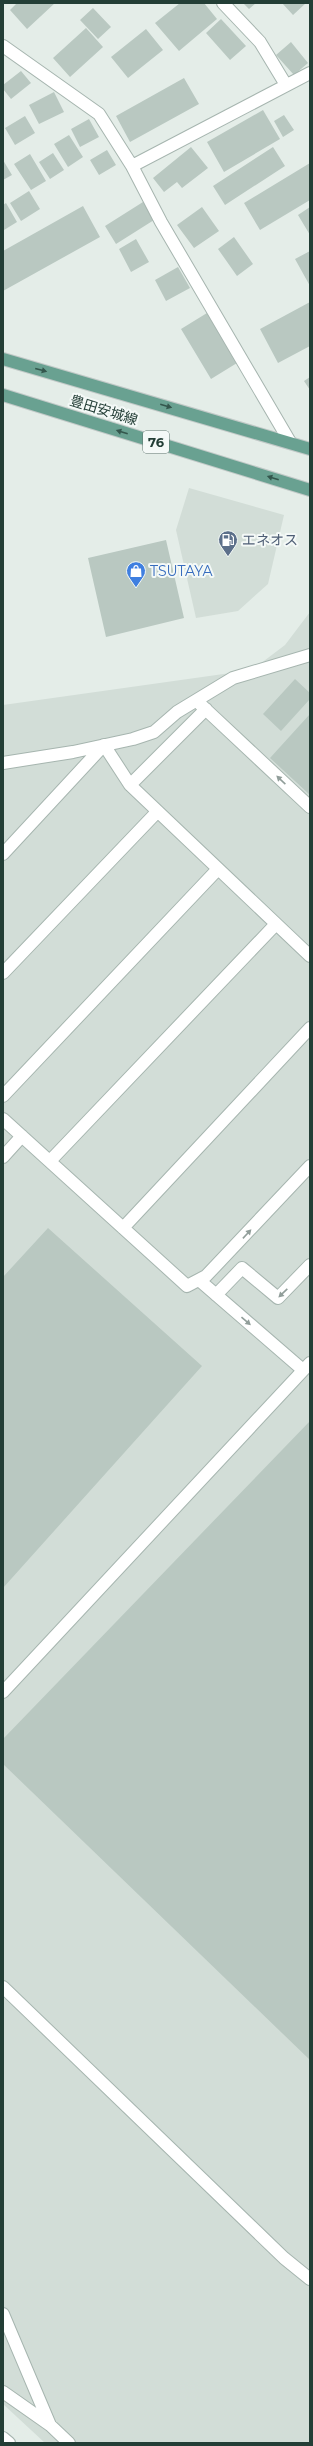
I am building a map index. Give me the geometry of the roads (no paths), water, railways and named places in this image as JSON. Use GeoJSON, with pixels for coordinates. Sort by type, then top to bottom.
{"type":"FeatureCollection","features":[{"type":"Feature","properties":{"kind":"main road","name":"豊田安城線"},"geometry":{"type":"LineString","coordinates":[[3,359],[310,448]]}},
{"type":"Feature","properties":{"kind":"main road","name":"豊田安城線"},"geometry":{"type":"LineString","coordinates":[[3,395],[310,490]]}},
{"type":"Feature","properties":{"kind":"street"},"geometry":{"type":"LineString","coordinates":[[223,3],[260,42],[286,85]]}},
{"type":"Feature","properties":{"kind":"street"},"geometry":{"type":"LineString","coordinates":[[3,46],[99,114],[132,166],[162,222],[290,442]]}},
{"type":"Feature","properties":{"kind":"street"},"geometry":{"type":"LineString","coordinates":[[132,166],[310,73]]}},
{"type":"Feature","properties":{"kind":"street"},"geometry":{"type":"LineString","coordinates":[[3,763],[104,746],[154,732],[177,712],[233,678],[310,655]]}},
{"type":"Feature","properties":{"kind":"street"},"geometry":{"type":"LineString","coordinates":[[196,700],[310,807]]}},
{"type":"Feature","properties":{"kind":"street"},"geometry":{"type":"LineString","coordinates":[[130,786],[206,709]]}},
{"type":"Feature","properties":{"kind":"street"},"geometry":{"type":"LineString","coordinates":[[104,746],[130,786],[310,956]]}},
{"type":"Feature","properties":{"kind":"street"},"geometry":{"type":"LineString","coordinates":[[3,854],[104,746]]}},
{"type":"Feature","properties":{"kind":"street"},"geometry":{"type":"LineString","coordinates":[[3,973],[157,812]]}},
{"type":"Feature","properties":{"kind":"street"},"geometry":{"type":"LineString","coordinates":[[3,1096],[218,869]]}},
{"type":"Feature","properties":{"kind":"street"},"geometry":{"type":"LineString","coordinates":[[50,1161],[276,924]]}},
{"type":"Feature","properties":{"kind":"street"},"geometry":{"type":"LineString","coordinates":[[123,1228],[310,1028]]}},
{"type":"Feature","properties":{"kind":"street"},"geometry":{"type":"LineString","coordinates":[[3,1119],[187,1286],[206,1276],[310,1166]]}},
{"type":"Feature","properties":{"kind":"street"},"geometry":{"type":"LineString","coordinates":[[3,1157],[22,1136]]}},
{"type":"Feature","properties":{"kind":"street"},"geometry":{"type":"LineString","coordinates":[[228,1253],[242,1268],[278,1298],[310,1265]]}},
{"type":"Feature","properties":{"kind":"street"},"geometry":{"type":"LineString","coordinates":[[216,1295],[242,1268]]}},
{"type":"Feature","properties":{"kind":"street"},"geometry":{"type":"LineString","coordinates":[[3,1692],[306,1367],[199,1280]]}},
{"type":"Feature","properties":{"kind":"street"},"geometry":{"type":"LineString","coordinates":[[3,1987],[284,2258],[310,2279]]}},
{"type":"Feature","properties":{"kind":"street"},"geometry":{"type":"LineString","coordinates":[[3,2314],[50,2425]]}},
{"type":"Feature","properties":{"kind":"street"},"geometry":{"type":"LineString","coordinates":[[3,2391],[50,2425],[69,2443]]}},
{"type":"Feature","properties":{"kind":"street"},"geometry":{"type":"LineString","coordinates":[[3,2438],[9,2443]]}},
{"type":"Feature","properties":{"kind":"place","name":"エネオス"},"geometry":{"type":"Point","coordinates":[228,557]}},
{"type":"Feature","properties":{"kind":"place","name":"TSUTAYA"},"geometry":{"type":"Point","coordinates":[136,588]}}]}
